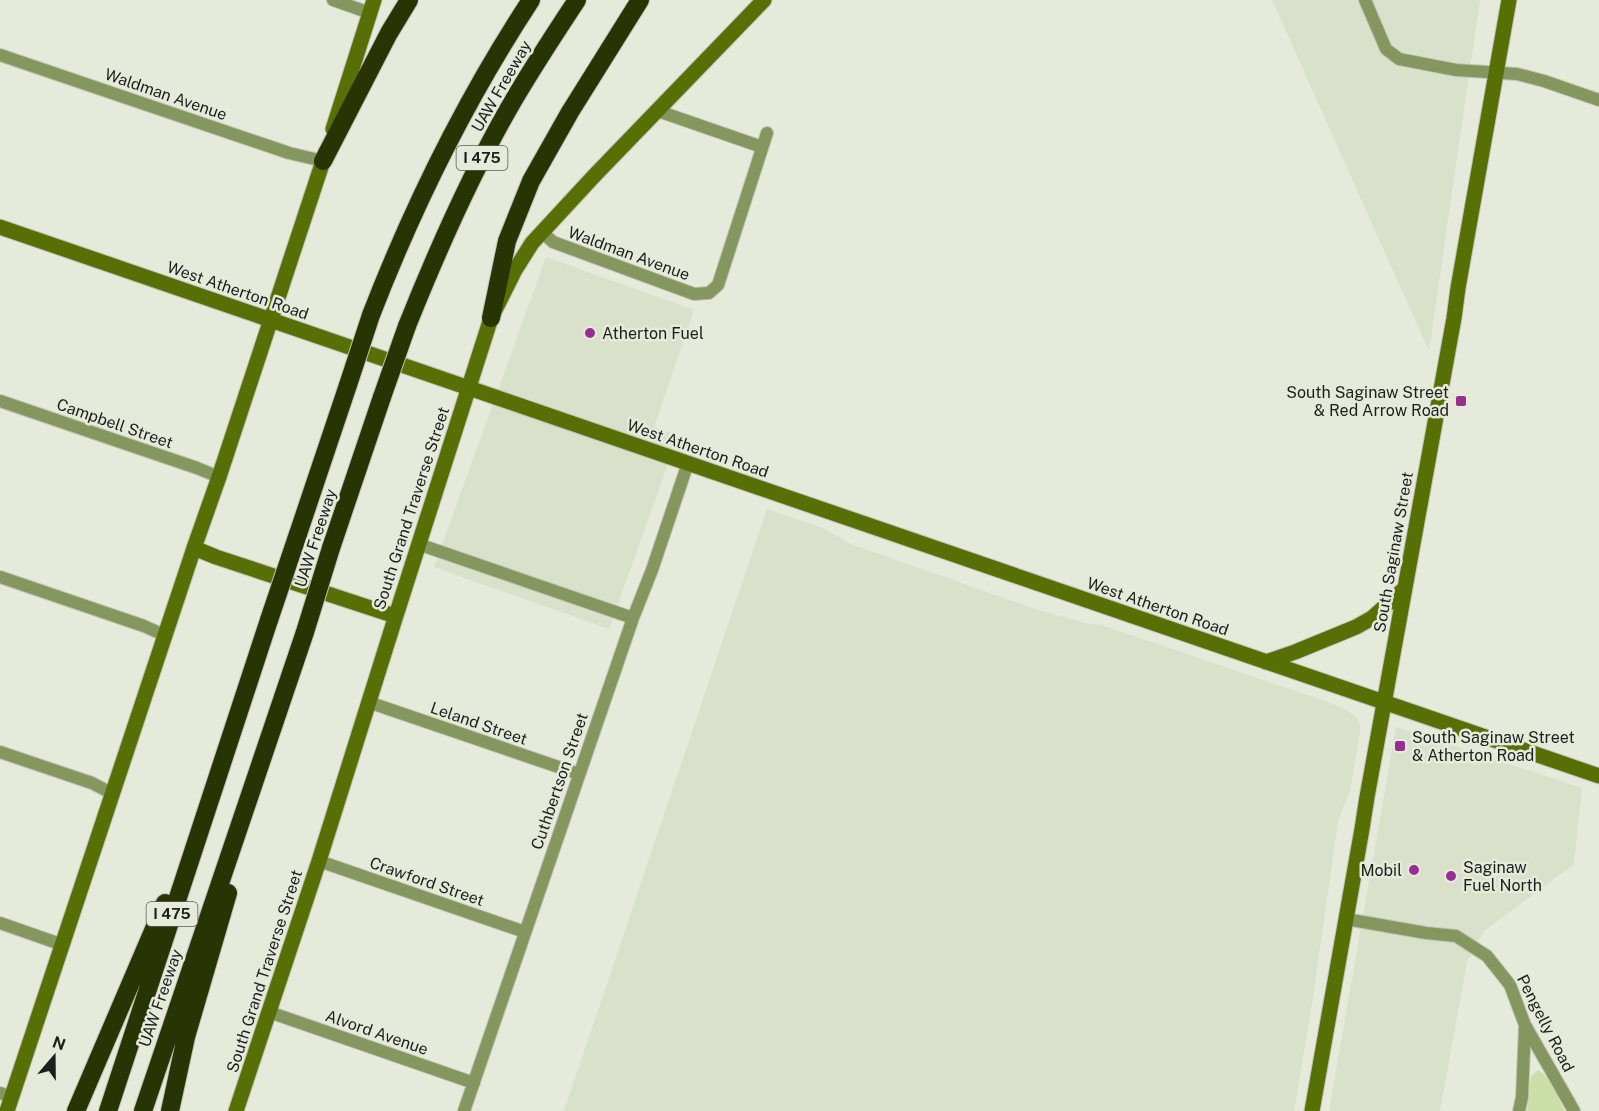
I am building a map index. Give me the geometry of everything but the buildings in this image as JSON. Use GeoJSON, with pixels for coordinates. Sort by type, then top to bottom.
{"type":"FeatureCollection","features":[{"type":"Feature","properties":{"kind":"highway"},"geometry":{"type":"LineString","coordinates":[[323,161],[389,33],[409,0]]}},
{"type":"Feature","properties":{"kind":"highway","name":"UAW Freeway"},"geometry":{"type":"LineString","coordinates":[[108,1111],[371,315],[433,170],[504,40],[531,0]]}},
{"type":"Feature","properties":{"kind":"highway","name":"UAW Freeway"},"geometry":{"type":"LineString","coordinates":[[142,1111],[407,326],[446,233],[487,148],[522,86],[577,0]]}},
{"type":"Feature","properties":{"kind":"highway"},"geometry":{"type":"LineString","coordinates":[[491,318],[507,241],[526,190],[570,112],[640,0]]}},
{"type":"Feature","properties":{"kind":"highway"},"geometry":{"type":"LineString","coordinates":[[76,1111],[162,910],[237,717]]}},
{"type":"Feature","properties":{"kind":"highway"},"geometry":{"type":"LineString","coordinates":[[170,1111],[186,1036],[228,895],[267,744]]}},
{"type":"Feature","properties":{"kind":"main road","name":"South Grand Traverse Street"},"geometry":{"type":"LineString","coordinates":[[236,1111],[319,861],[491,318],[515,270],[532,243],[764,0]]}},
{"type":"Feature","properties":{"kind":"main road","name":"South Saginaw Street"},"geometry":{"type":"LineString","coordinates":[[1312,1111],[1509,0]]}},
{"type":"Feature","properties":{"kind":"main road"},"geometry":{"type":"LineString","coordinates":[[6,1100],[63,945],[323,161],[372,6]]}},
{"type":"Feature","properties":{"kind":"main road","name":"West Atherton Road"},"geometry":{"type":"LineString","coordinates":[[0,227],[1599,776]]}},
{"type":"Feature","properties":{"kind":"main road"},"geometry":{"type":"LineString","coordinates":[[194,548],[395,616]]}},
{"type":"Feature","properties":{"kind":"main road"},"geometry":{"type":"LineString","coordinates":[[1266,662],[1365,623],[1404,589]]}},
{"type":"Feature","properties":{"kind":"street"},"geometry":{"type":"LineString","coordinates":[[333,0],[372,6]]}},
{"type":"Feature","properties":{"kind":"street"},"geometry":{"type":"LineString","coordinates":[[1365,0],[1386,49],[1399,59],[1456,70],[1517,74],[1599,100]]}},
{"type":"Feature","properties":{"kind":"street","name":"Waldman Avenue"},"geometry":{"type":"LineString","coordinates":[[0,55],[289,153],[323,161]]}},
{"type":"Feature","properties":{"kind":"street"},"geometry":{"type":"LineString","coordinates":[[658,111],[762,147],[767,133]]}},
{"type":"Feature","properties":{"kind":"street","name":"Waldman Avenue"},"geometry":{"type":"LineString","coordinates":[[542,232],[553,242],[693,294],[709,293],[718,285],[762,147]]}},
{"type":"Feature","properties":{"kind":"street","name":"Campbell Street"},"geometry":{"type":"LineString","coordinates":[[0,401],[219,477]]}},
{"type":"Feature","properties":{"kind":"street","name":"Cuthbertson Street"},"geometry":{"type":"LineString","coordinates":[[464,1111],[688,463]]}},
{"type":"Feature","properties":{"kind":"street"},"geometry":{"type":"LineString","coordinates":[[418,544],[633,618]]}},
{"type":"Feature","properties":{"kind":"street"},"geometry":{"type":"LineString","coordinates":[[0,577],[144,626],[166,636]]}},
{"type":"Feature","properties":{"kind":"street","name":"Leland Street"},"geometry":{"type":"LineString","coordinates":[[368,702],[579,774]]}},
{"type":"Feature","properties":{"kind":"street"},"geometry":{"type":"LineString","coordinates":[[0,752],[92,783],[113,794]]}},
{"type":"Feature","properties":{"kind":"street","name":"Crawford Street"},"geometry":{"type":"LineString","coordinates":[[319,861],[525,932]]}},
{"type":"Feature","properties":{"kind":"street","name":"Pengelly Road"},"geometry":{"type":"LineString","coordinates":[[1346,919],[1456,936],[1487,956],[1510,985],[1525,1025],[1574,1111]]}},
{"type":"Feature","properties":{"kind":"street"},"geometry":{"type":"LineString","coordinates":[[0,923],[63,945]]}},
{"type":"Feature","properties":{"kind":"street","name":"Alvord Avenue"},"geometry":{"type":"LineString","coordinates":[[269,1012],[474,1083]]}},
{"type":"Feature","properties":{"kind":"street"},"geometry":{"type":"LineString","coordinates":[[1519,1111],[1522,1097],[1525,1025]]}},
{"type":"Feature","properties":{"kind":"shaded area"},"geometry":{"type":"Polygon","coordinates":[[[1272,0],[1480,0],[1429,351],[1272,0]]]}},
{"type":"Feature","properties":{"kind":"shaded area"},"geometry":{"type":"Polygon","coordinates":[[[546,257],[694,310],[654,427],[678,436],[609,629],[434,567],[546,257]]]}},
{"type":"Feature","properties":{"kind":"shaded area"},"geometry":{"type":"Polygon","coordinates":[[[767,509],[823,528],[851,544],[1038,610],[1102,625],[1325,701],[1345,709],[1356,717],[1360,725],[1360,734],[1350,790],[1338,821],[1311,1011],[1294,1111],[564,1111],[767,509]]]}},
{"type":"Feature","properties":{"kind":"shaded area"},"geometry":{"type":"Polygon","coordinates":[[[1396,727],[1582,788],[1574,864],[1484,931],[1467,962],[1440,1111],[1329,1111],[1396,727]]]}},
{"type":"Feature","properties":{"kind":"green space"},"geometry":{"type":"Polygon","coordinates":[[[1538,1070],[1550,1083],[1565,1111],[1527,1111],[1531,1076],[1538,1070]]]}},
{"type":"Feature","properties":{"kind":"place","name":"Atherton Fuel"},"geometry":{"type":"Point","coordinates":[590,333]}},
{"type":"Feature","properties":{"kind":"place","name":"South Saginaw Street & Red Arrow Road"},"geometry":{"type":"Point","coordinates":[1461,401]}},
{"type":"Feature","properties":{"kind":"place","name":"South Saginaw Street & Atherton Road"},"geometry":{"type":"Point","coordinates":[1400,746]}},
{"type":"Feature","properties":{"kind":"place","name":"Mobil"},"geometry":{"type":"Point","coordinates":[1414,870]}},
{"type":"Feature","properties":{"kind":"place","name":"Saginaw Fuel North"},"geometry":{"type":"Point","coordinates":[1451,876]}}]}
